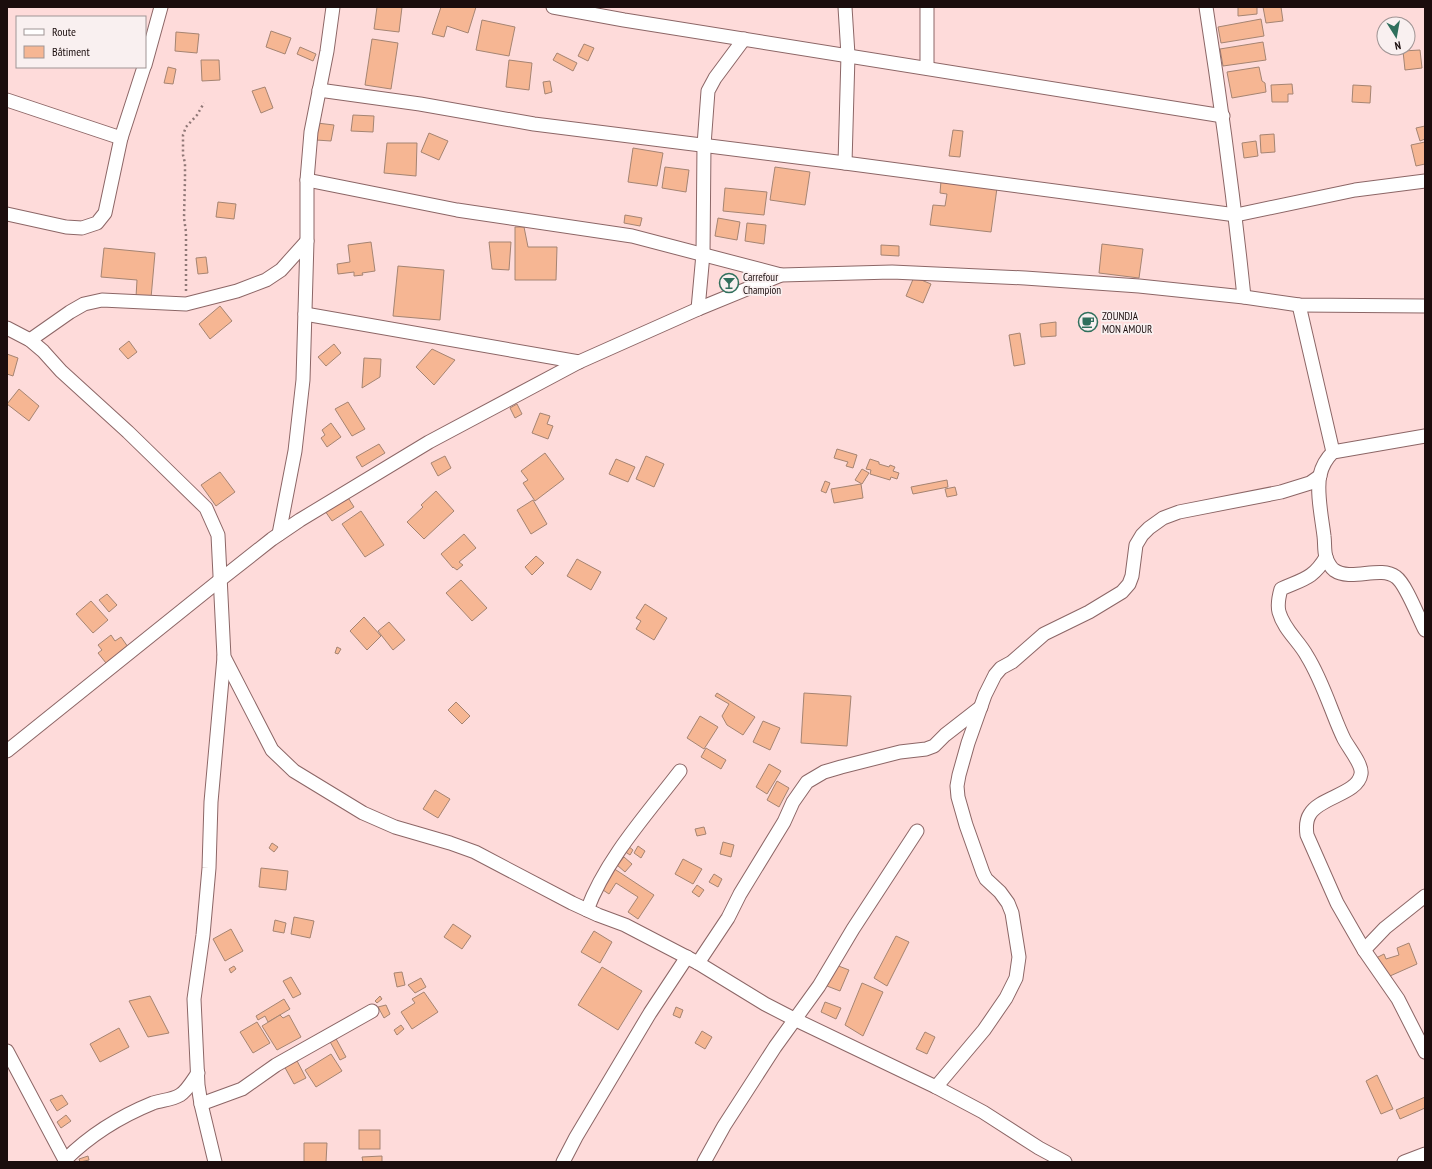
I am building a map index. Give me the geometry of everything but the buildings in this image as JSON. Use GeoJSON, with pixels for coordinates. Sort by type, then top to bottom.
{"type":"FeatureCollection","features":[{"type":"Feature","properties":{"kind":"street"},"geometry":{"type":"LineString","coordinates":[[146,62],[161,7]]}},
{"type":"Feature","properties":{"kind":"street"},"geometry":{"type":"LineString","coordinates":[[279,534],[295,451],[303,380],[307,242],[307,180],[311,132],[327,51],[333,7]]}},
{"type":"Feature","properties":{"kind":"street"},"geometry":{"type":"LineString","coordinates":[[554,7],[624,20],[1223,116]]}},
{"type":"Feature","properties":{"kind":"street"},"geometry":{"type":"LineString","coordinates":[[844,7],[848,55],[845,162]]}},
{"type":"Feature","properties":{"kind":"street"},"geometry":{"type":"LineString","coordinates":[[927,7],[927,68]]}},
{"type":"Feature","properties":{"kind":"street"},"geometry":{"type":"LineString","coordinates":[[1206,7],[1223,116],[1236,215],[1244,297]]}},
{"type":"Feature","properties":{"kind":"street"},"geometry":{"type":"LineString","coordinates":[[698,309],[703,254],[704,145],[708,91],[715,78],[744,39]]}},
{"type":"Feature","properties":{"kind":"street"},"geometry":{"type":"LineString","coordinates":[[7,214],[66,227],[82,228],[97,224],[105,213],[121,138],[144,68]]}},
{"type":"Feature","properties":{"kind":"street"},"geometry":{"type":"LineString","coordinates":[[319,90],[420,104],[534,124],[845,162],[1236,215],[1355,190],[1425,181]]}},
{"type":"Feature","properties":{"kind":"street"},"geometry":{"type":"LineString","coordinates":[[7,100],[121,138]]}},
{"type":"Feature","properties":{"kind":"street"},"geometry":{"type":"LineString","coordinates":[[307,180],[457,210],[632,236],[781,275],[892,272],[1017,278],[1139,286],[1244,297],[1299,305],[1425,306]]}},
{"type":"Feature","properties":{"kind":"street"},"geometry":{"type":"LineString","coordinates":[[30,340],[84,304],[102,300],[186,304],[237,291],[266,280],[281,270],[307,242]]}},
{"type":"Feature","properties":{"kind":"street"},"geometry":{"type":"LineString","coordinates":[[7,751],[220,580],[279,534],[300,520],[429,442],[579,362],[698,309],[781,275]]}},
{"type":"Feature","properties":{"kind":"street"},"geometry":{"type":"LineString","coordinates":[[1299,305],[1333,452]]}},
{"type":"Feature","properties":{"kind":"street"},"geometry":{"type":"LineString","coordinates":[[305,314],[579,362]]}},
{"type":"Feature","properties":{"kind":"street"},"geometry":{"type":"LineString","coordinates":[[7,329],[30,340],[43,351],[61,371],[128,432],[206,508],[218,535],[224,657],[211,802],[209,868],[204,928],[194,999],[201,1104],[215,1162]]}},
{"type":"Feature","properties":{"kind":"street"},"geometry":{"type":"LineString","coordinates":[[1425,436],[1333,452],[1325,461],[1320,476],[1319,488],[1326,557],[1333,569],[1342,574],[1378,573],[1397,577],[1404,587],[1425,630]]}},
{"type":"Feature","properties":{"kind":"street"},"geometry":{"type":"LineString","coordinates":[[936,1087],[984,1030],[1006,998],[1016,978],[1019,957],[1012,913],[1008,903],[1000,892],[986,879],[983,873],[958,797],[957,786],[959,775],[981,707],[995,675],[1001,668],[1012,662],[1044,634],[1089,612],[1122,592],[1129,584],[1132,576],[1136,545],[1142,535],[1149,528],[1163,518],[1179,512],[1281,492],[1310,483],[1320,476]]}},
{"type":"Feature","properties":{"kind":"street"},"geometry":{"type":"LineString","coordinates":[[1326,557],[1320,568],[1311,576],[1281,588],[1278,597],[1279,612],[1285,625],[1306,654],[1323,686],[1344,739],[1360,767],[1361,774],[1356,784],[1320,805],[1309,814],[1306,825],[1307,835],[1337,903],[1364,950],[1398,1000],[1425,1052]]}},
{"type":"Feature","properties":{"kind":"street"},"geometry":{"type":"LineString","coordinates":[[224,657],[272,750],[294,770],[363,813],[396,827],[475,852],[587,910],[625,925],[692,960],[765,1004],[936,1087],[983,1112],[1039,1148],[1065,1162]]}},
{"type":"Feature","properties":{"kind":"street"},"geometry":{"type":"LineString","coordinates":[[563,1162],[646,1020],[692,960],[728,918],[740,894],[784,822],[793,802],[808,782],[824,772],[841,767],[900,752],[926,749],[934,746],[945,735],[981,707]]}},
{"type":"Feature","properties":{"kind":"street"},"geometry":{"type":"LineString","coordinates":[[587,910],[594,892],[612,860],[680,771]]}},
{"type":"Feature","properties":{"kind":"street"},"geometry":{"type":"LineString","coordinates":[[704,1162],[724,1126],[776,1047],[819,986],[916,831]]}},
{"type":"Feature","properties":{"kind":"street"},"geometry":{"type":"LineString","coordinates":[[1364,950],[1385,928],[1425,896]]}},
{"type":"Feature","properties":{"kind":"street"},"geometry":{"type":"LineString","coordinates":[[201,1104],[242,1089],[276,1065],[372,1011]]}},
{"type":"Feature","properties":{"kind":"street"},"geometry":{"type":"LineString","coordinates":[[7,1052],[66,1161],[89,1138],[109,1125],[154,1103],[180,1095],[186,1090],[198,1073]]}},
{"type":"Feature","properties":{"kind":"street"},"geometry":{"type":"LineString","coordinates":[[1404,1162],[1425,1154]]}},
{"type":"Feature","properties":{"kind":"path"},"geometry":{"type":"LineString","coordinates":[[186,304],[186,232],[184,218],[185,163],[183,155],[183,136],[186,127],[197,115],[204,103]]}},
{"type":"Feature","properties":{"kind":"place","name":"Carrefour Champion"},"geometry":{"type":"Point","coordinates":[729,283]}},
{"type":"Feature","properties":{"kind":"place","name":"ZOUNDJA MON AMOUR"},"geometry":{"type":"Point","coordinates":[1088,322]}}]}
